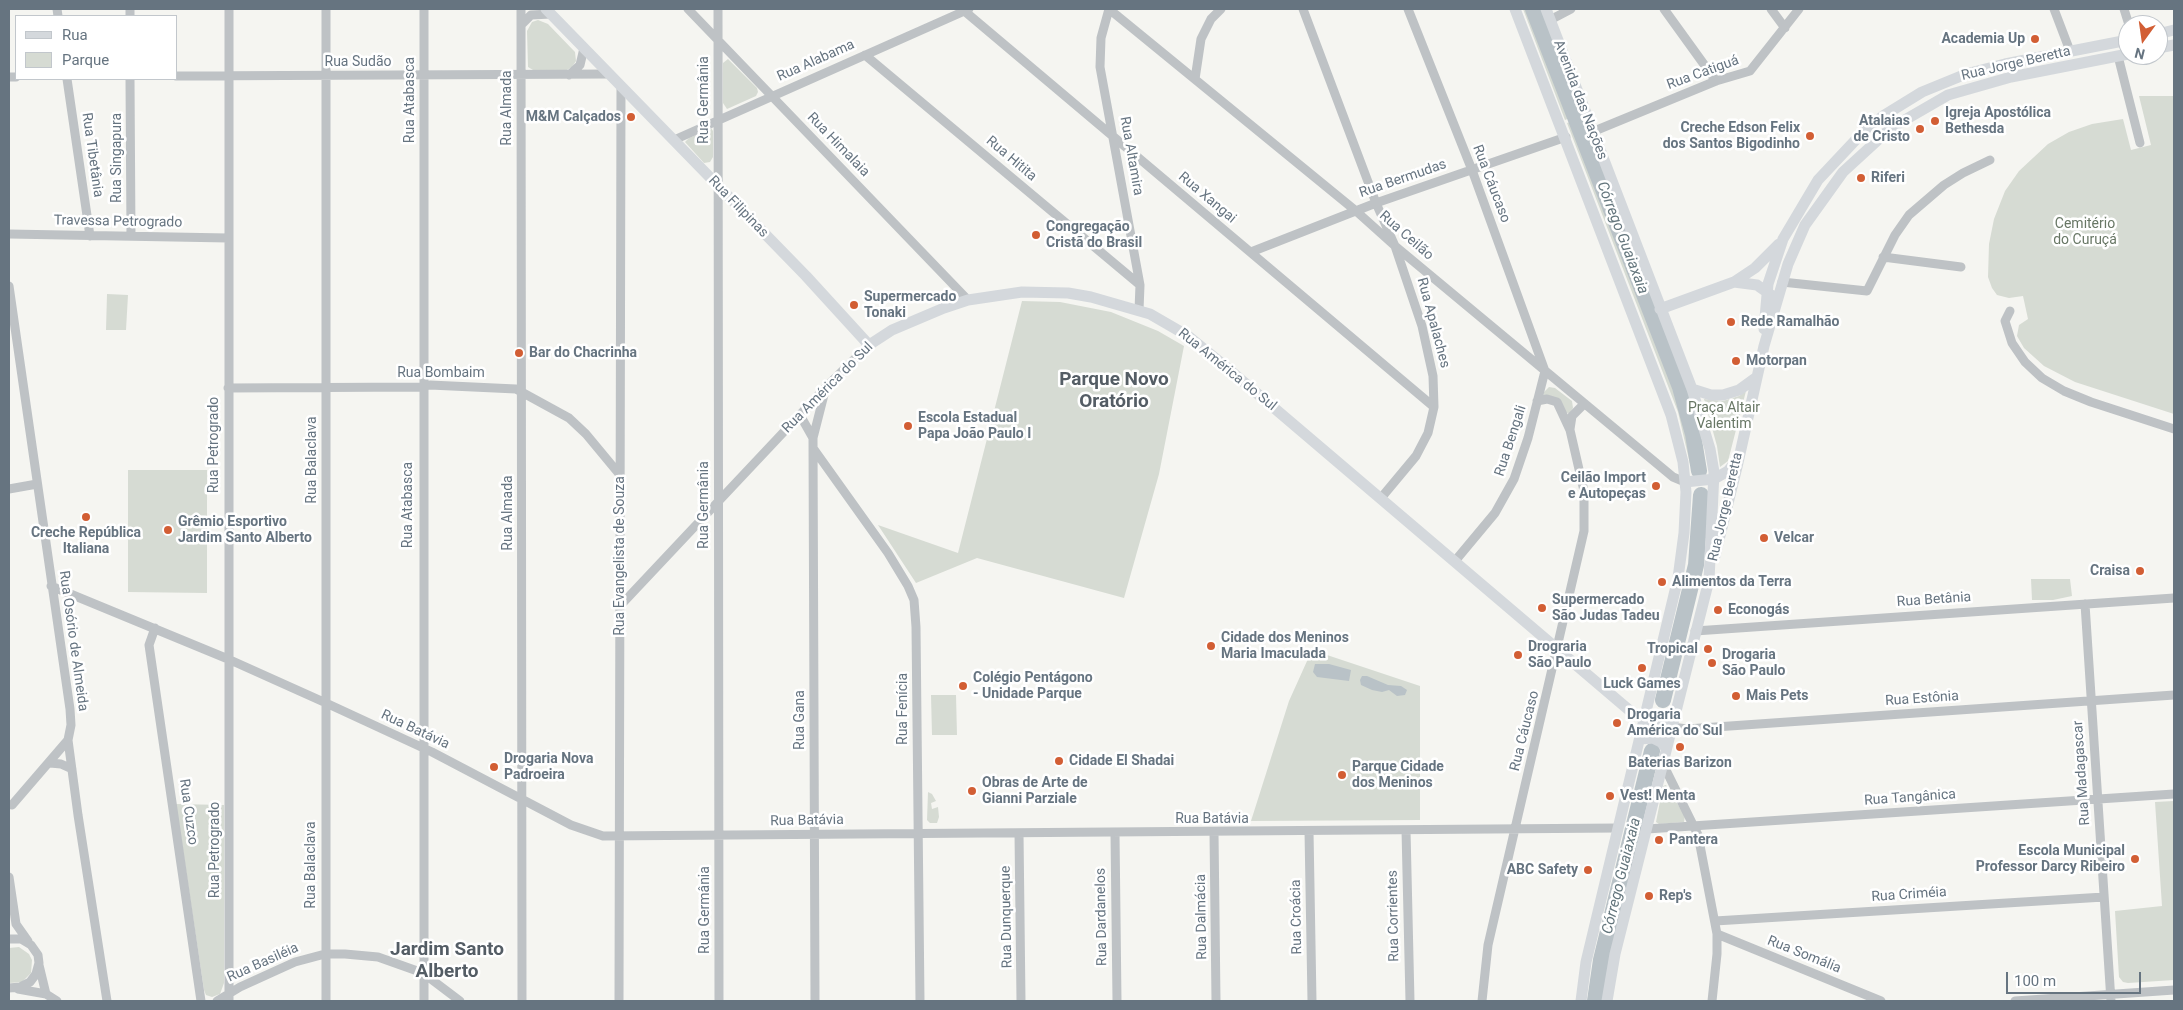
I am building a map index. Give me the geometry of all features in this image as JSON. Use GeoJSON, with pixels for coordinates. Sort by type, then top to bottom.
{"type":"FeatureCollection","features":[{"type":"Feature","properties":{"kind":"main road","name":"Avenida das Nações"},"geometry":{"type":"LineString","coordinates":[[1515,9],[1672,415],[1680,447],[1685,482],[1686,510],[1682,559],[1586,962],[1581,1001]]}},
{"type":"Feature","properties":{"kind":"main road"},"geometry":{"type":"LineString","coordinates":[[548,11],[621,86]]}},
{"type":"Feature","properties":{"kind":"main road","name":"Avenida das Nações"},"geometry":{"type":"LineString","coordinates":[[1548,14],[1692,389],[1710,449],[1714,478],[1709,580],[1612,967],[1607,1001]]}},
{"type":"Feature","properties":{"kind":"main road","name":"Rua Jorge Beretta"},"geometry":{"type":"LineString","coordinates":[[1764,346],[1766,291],[1783,239],[1805,199],[1832,163],[1865,130],[1902,103],[1922,92],[1966,74],[2118,42]]}},
{"type":"Feature","properties":{"kind":"main road","name":"Rua Jorge Beretta"},"geometry":{"type":"LineString","coordinates":[[1709,580],[1764,346],[1782,282],[1798,238],[1817,206],[1858,157],[1898,124],[1942,98],[2011,76],[2118,56]]}},
{"type":"Feature","properties":{"kind":"main road","name":"Rua Filipinas"},"geometry":{"type":"LineString","coordinates":[[621,86],[856,329],[869,345]]}},
{"type":"Feature","properties":{"kind":"main road"},"geometry":{"type":"LineString","coordinates":[[1660,308],[1734,282],[1755,268],[1783,239]]}},
{"type":"Feature","properties":{"kind":"main road"},"geometry":{"type":"LineString","coordinates":[[1734,282],[1750,283],[1766,291]]}},
{"type":"Feature","properties":{"kind":"main road","name":"Rua América do Sul"},"geometry":{"type":"LineString","coordinates":[[869,345],[881,336],[913,319],[968,300],[1022,292],[1045,292],[1090,297],[1139,310],[1188,336],[1629,710],[1645,720],[1672,727]]}},
{"type":"Feature","properties":{"kind":"main road"},"geometry":{"type":"LineString","coordinates":[[856,329],[881,336]]}},
{"type":"Feature","properties":{"kind":"main road"},"geometry":{"type":"LineString","coordinates":[[1692,389],[1711,395],[1723,396],[1739,390],[1757,377]]}},
{"type":"Feature","properties":{"kind":"main road"},"geometry":{"type":"LineString","coordinates":[[1685,482],[1714,478],[1728,471],[1738,459]]}},
{"type":"Feature","properties":{"kind":"main road"},"geometry":{"type":"LineString","coordinates":[[1640,739],[1653,738],[1661,742],[1666,748]]}},
{"type":"Feature","properties":{"kind":"street","name":"Rua Petrogrado"},"geometry":{"type":"LineString","coordinates":[[229,9],[229,997]]}},
{"type":"Feature","properties":{"kind":"street","name":"Rua Balaclava"},"geometry":{"type":"LineString","coordinates":[[326,9],[326,1001]]}},
{"type":"Feature","properties":{"kind":"street","name":"Rua Atabasca"},"geometry":{"type":"LineString","coordinates":[[424,9],[422,387],[424,1001]]}},
{"type":"Feature","properties":{"kind":"street","name":"Rua Almada"},"geometry":{"type":"LineString","coordinates":[[521,9],[522,1001]]}},
{"type":"Feature","properties":{"kind":"street","name":"Rua Himalaia"},"geometry":{"type":"LineString","coordinates":[[688,9],[968,300]]}},
{"type":"Feature","properties":{"kind":"street","name":"Rua Germânia"},"geometry":{"type":"LineString","coordinates":[[718,1001],[717,39],[719,9]]}},
{"type":"Feature","properties":{"kind":"street","name":"Rua Xangai"},"geometry":{"type":"LineString","coordinates":[[965,9],[1114,138],[1434,407]]}},
{"type":"Feature","properties":{"kind":"street","name":"Rua Alabama"},"geometry":{"type":"LineString","coordinates":[[674,140],[965,9]]}},
{"type":"Feature","properties":{"kind":"street","name":"Rua Ceilão"},"geometry":{"type":"LineString","coordinates":[[1109,9],[1356,211],[1395,246],[1673,478],[1685,482]]}},
{"type":"Feature","properties":{"kind":"street","name":"Rua Altamira"},"geometry":{"type":"LineString","coordinates":[[1109,9],[1101,38],[1100,66],[1140,285],[1139,310]]}},
{"type":"Feature","properties":{"kind":"street"},"geometry":{"type":"LineString","coordinates":[[1195,79],[1201,38],[1211,19],[1221,9]]}},
{"type":"Feature","properties":{"kind":"street","name":"Rua Apalaches"},"geometry":{"type":"LineString","coordinates":[[1303,9],[1376,203],[1395,246],[1430,355],[1434,376],[1434,407],[1428,433],[1416,456],[1381,498]]}},
{"type":"Feature","properties":{"kind":"street","name":"Rua Cáucaso"},"geometry":{"type":"LineString","coordinates":[[1408,9],[1472,170],[1545,371]]}},
{"type":"Feature","properties":{"kind":"street"},"geometry":{"type":"LineString","coordinates":[[1548,14],[1571,9]]}},
{"type":"Feature","properties":{"kind":"street"},"geometry":{"type":"LineString","coordinates":[[1664,9],[1716,81]]}},
{"type":"Feature","properties":{"kind":"street"},"geometry":{"type":"LineString","coordinates":[[1771,9],[1785,28]]}},
{"type":"Feature","properties":{"kind":"street","name":"Rua Catiguá"},"geometry":{"type":"LineString","coordinates":[[1592,132],[1716,81],[1754,68],[1800,9]]}},
{"type":"Feature","properties":{"kind":"street"},"geometry":{"type":"LineString","coordinates":[[2054,9],[2070,51]]}},
{"type":"Feature","properties":{"kind":"street"},"geometry":{"type":"LineString","coordinates":[[521,25],[531,15],[548,11]]}},
{"type":"Feature","properties":{"kind":"street"},"geometry":{"type":"LineString","coordinates":[[569,75],[580,66],[584,48]]}},
{"type":"Feature","properties":{"kind":"street","name":"Rua Hitita"},"geometry":{"type":"LineString","coordinates":[[865,55],[1140,285]]}},
{"type":"Feature","properties":{"kind":"street"},"geometry":{"type":"LineString","coordinates":[[2125,65],[2140,143]]}},
{"type":"Feature","properties":{"kind":"street","name":"Rua Sudão"},"geometry":{"type":"LineString","coordinates":[[178,76],[520,76],[610,74]]}},
{"type":"Feature","properties":{"kind":"street","name":"Rua Tibetânia"},"geometry":{"type":"LineString","coordinates":[[68,80],[90,236]]}},
{"type":"Feature","properties":{"kind":"street","name":"Rua Singapura"},"geometry":{"type":"LineString","coordinates":[[130,80],[131,236]]}},
{"type":"Feature","properties":{"kind":"street","name":"Rua Evangelista de Souza"},"geometry":{"type":"LineString","coordinates":[[619,1001],[621,86]]}},
{"type":"Feature","properties":{"kind":"street"},"geometry":{"type":"LineString","coordinates":[[621,111],[626,104],[638,103]]}},
{"type":"Feature","properties":{"kind":"street","name":"Rua Bermudas"},"geometry":{"type":"LineString","coordinates":[[1251,252],[1376,203],[1566,137]]}},
{"type":"Feature","properties":{"kind":"street"},"geometry":{"type":"LineString","coordinates":[[1782,282],[1864,292],[1870,288],[1883,257],[1901,225],[1927,197],[1963,173],[1990,160]]}},
{"type":"Feature","properties":{"kind":"street","name":"Travessa Petrogrado"},"geometry":{"type":"LineString","coordinates":[[9,234],[228,238]]}},
{"type":"Feature","properties":{"kind":"street"},"geometry":{"type":"LineString","coordinates":[[1883,257],[1961,267]]}},
{"type":"Feature","properties":{"kind":"street","name":"Rua Osório de Almeida"},"geometry":{"type":"LineString","coordinates":[[9,286],[71,718],[68,740],[107,1000]]}},
{"type":"Feature","properties":{"kind":"street"},"geometry":{"type":"LineString","coordinates":[[2010,312],[2005,321],[2012,343],[2025,362],[2042,378],[2064,391],[2091,402],[2174,429]]}},
{"type":"Feature","properties":{"kind":"street","name":"Rua América do Sul"},"geometry":{"type":"LineString","coordinates":[[619,607],[826,386],[869,345]]}},
{"type":"Feature","properties":{"kind":"street","name":"Rua Bengali"},"geometry":{"type":"LineString","coordinates":[[1455,561],[1495,514],[1508,492],[1525,450],[1545,371]]}},
{"type":"Feature","properties":{"kind":"street","name":"Rua Bombaim"},"geometry":{"type":"LineString","coordinates":[[228,388],[422,387],[430,385],[505,387],[521,390],[560,412],[578,426],[620,475]]}},
{"type":"Feature","properties":{"kind":"street","name":"Rua Gana"},"geometry":{"type":"LineString","coordinates":[[815,1001],[813,438],[826,386]]}},
{"type":"Feature","properties":{"kind":"street","name":"Rua Cáucaso"},"geometry":{"type":"LineString","coordinates":[[1482,1001],[1483,975],[1488,945],[1584,531],[1586,509],[1581,471],[1570,430],[1557,402],[1546,399],[1537,402]]}},
{"type":"Feature","properties":{"kind":"street"},"geometry":{"type":"LineString","coordinates":[[1570,430],[1572,416],[1584,404]]}},
{"type":"Feature","properties":{"kind":"street","name":"Rua Gana"},"geometry":{"type":"LineString","coordinates":[[800,415],[813,438]]}},
{"type":"Feature","properties":{"kind":"street","name":"Rua Fenícia"},"geometry":{"type":"LineString","coordinates":[[814,448],[888,553],[908,586],[914,600],[916,627],[920,1001]]}},
{"type":"Feature","properties":{"kind":"street"},"geometry":{"type":"LineString","coordinates":[[9,488],[37,484]]}},
{"type":"Feature","properties":{"kind":"street","name":"Rua Batávia"},"geometry":{"type":"LineString","coordinates":[[51,586],[228,659],[326,703],[423,748],[521,800],[588,832],[603,836],[1618,828]]}},
{"type":"Feature","properties":{"kind":"street","name":"Rua Betânia"},"geometry":{"type":"LineString","coordinates":[[1695,631],[2174,598]]}},
{"type":"Feature","properties":{"kind":"street","name":"Rua Madagascar"},"geometry":{"type":"LineString","coordinates":[[2085,604],[2111,998]]}},
{"type":"Feature","properties":{"kind":"street","name":"Rua Cuzco"},"geometry":{"type":"LineString","coordinates":[[155,628],[149,645],[201,1001]]}},
{"type":"Feature","properties":{"kind":"street","name":"Rua Estônia"},"geometry":{"type":"LineString","coordinates":[[1672,727],[1687,729],[2174,695]]}},
{"type":"Feature","properties":{"kind":"street"},"geometry":{"type":"LineString","coordinates":[[12,805],[50,764],[68,740]]}},
{"type":"Feature","properties":{"kind":"street"},"geometry":{"type":"LineString","coordinates":[[50,764],[61,764],[72,769]]}},
{"type":"Feature","properties":{"kind":"street"},"geometry":{"type":"LineString","coordinates":[[1663,764],[1696,826],[1717,934],[1712,1001]]}},
{"type":"Feature","properties":{"kind":"street","name":"Rua Tangânica"},"geometry":{"type":"LineString","coordinates":[[1647,829],[2174,794]]}},
{"type":"Feature","properties":{"kind":"street","name":"Rua Corrientes"},"geometry":{"type":"LineString","coordinates":[[1406,830],[1410,1001]]}},
{"type":"Feature","properties":{"kind":"street","name":"Rua Croácia"},"geometry":{"type":"LineString","coordinates":[[1309,831],[1312,1001]]}},
{"type":"Feature","properties":{"kind":"street","name":"Rua Dalmácia"},"geometry":{"type":"LineString","coordinates":[[1214,832],[1216,1001]]}},
{"type":"Feature","properties":{"kind":"street","name":"Rua Dunquerque"},"geometry":{"type":"LineString","coordinates":[[1020,833],[1021,1001]]}},
{"type":"Feature","properties":{"kind":"street","name":"Rua Dardanelos"},"geometry":{"type":"LineString","coordinates":[[1115,833],[1117,1001]]}},
{"type":"Feature","properties":{"kind":"street"},"geometry":{"type":"LineString","coordinates":[[9,877],[16,924],[38,955],[46,994]]}},
{"type":"Feature","properties":{"kind":"street","name":"Rua Criméia"},"geometry":{"type":"LineString","coordinates":[[1715,921],[2104,897]]}},
{"type":"Feature","properties":{"kind":"street","name":"Rua Somália"},"geometry":{"type":"LineString","coordinates":[[1717,934],[1880,1001]]}},
{"type":"Feature","properties":{"kind":"street"},"geometry":{"type":"LineString","coordinates":[[9,938],[22,939],[31,945]]}},
{"type":"Feature","properties":{"kind":"street","name":"Rua Basiléia"},"geometry":{"type":"LineString","coordinates":[[217,1001],[229,997],[295,962],[325,954],[378,957],[423,973],[460,1001]]}},
{"type":"Feature","properties":{"kind":"street"},"geometry":{"type":"LineString","coordinates":[[10,988],[30,982],[36,974],[39,964]]}},
{"type":"Feature","properties":{"kind":"street"},"geometry":{"type":"LineString","coordinates":[[10,988],[46,994],[57,1001]]}},
{"type":"Feature","properties":{"kind":"street"},"geometry":{"type":"LineString","coordinates":[[2015,1001],[2111,998],[2174,990]]}},
{"type":"Feature","properties":{"kind":"green space"},"geometry":{"type":"Polygon","coordinates":[[[1523,9],[1530,9],[1572,117],[1565,120],[1523,9]]]}},
{"type":"Feature","properties":{"kind":"green space"},"geometry":{"type":"Polygon","coordinates":[[[538,20],[548,24],[575,52],[576,61],[572,67],[565,71],[533,70],[528,67],[527,31],[532,22],[538,20]]]}},
{"type":"Feature","properties":{"kind":"green space"},"geometry":{"type":"Polygon","coordinates":[[[728,59],[757,88],[758,92],[756,96],[727,109],[723,103],[723,63],[728,59]]]}},
{"type":"Feature","properties":{"kind":"green space","name":"Cemitério do Curuçá"},"geometry":{"type":"Polygon","coordinates":[[[2139,96],[2174,96],[2174,414],[2075,382],[2044,366],[2024,348],[2017,336],[2019,325],[2028,319],[2023,296],[2009,298],[1997,295],[1988,277],[1989,244],[1994,219],[2005,191],[2019,171],[2048,144],[2069,132],[2092,124],[2123,119],[2131,150],[2151,145],[2139,96]]]}},
{"type":"Feature","properties":{"kind":"green space"},"geometry":{"type":"Polygon","coordinates":[[[1573,121],[1677,388],[1690,435],[1695,467],[1690,464],[1678,412],[1567,123],[1573,121]]]}},
{"type":"Feature","properties":{"kind":"green space"},"geometry":{"type":"Polygon","coordinates":[[[711,128],[713,131],[713,157],[710,162],[704,163],[685,142],[689,138],[711,128]]]}},
{"type":"Feature","properties":{"kind":"green space"},"geometry":{"type":"Polygon","coordinates":[[[107,294],[128,295],[126,330],[106,330],[107,294]]]}},
{"type":"Feature","properties":{"kind":"green space"},"geometry":{"type":"Polygon","coordinates":[[[1022,301],[1060,302],[1111,312],[1158,331],[1184,346],[1159,474],[1124,598],[977,558],[916,583],[878,525],[958,553],[1022,301]]]}},
{"type":"Feature","properties":{"kind":"green space"},"geometry":{"type":"Polygon","coordinates":[[[1549,387],[1555,388],[1572,401],[1573,408],[1569,414],[1543,396],[1549,387]]]}},
{"type":"Feature","properties":{"kind":"green space","name":"Praça Altair Valentim"},"geometry":{"type":"Polygon","coordinates":[[[1746,391],[1728,461],[1720,467],[1717,446],[1704,399],[1723,401],[1739,396],[1746,391]]]}},
{"type":"Feature","properties":{"kind":"green space"},"geometry":{"type":"Polygon","coordinates":[[[128,470],[207,470],[207,593],[128,592],[128,470]]]}},
{"type":"Feature","properties":{"kind":"green space"},"geometry":{"type":"Polygon","coordinates":[[[2031,579],[2070,579],[2072,596],[2053,600],[2032,600],[2031,579]]]}},
{"type":"Feature","properties":{"kind":"green space","name":"Parque Cidade dos Meninos"},"geometry":{"type":"Polygon","coordinates":[[[1312,650],[1420,686],[1420,820],[1251,821],[1289,701],[1312,650]]]}},
{"type":"Feature","properties":{"kind":"green space"},"geometry":{"type":"Polygon","coordinates":[[[931,695],[956,695],[957,735],[932,735],[931,695]]]}},
{"type":"Feature","properties":{"kind":"green space"},"geometry":{"type":"Polygon","coordinates":[[[1666,785],[1685,816],[1684,822],[1659,824],[1656,822],[1663,786],[1666,785]]]}},
{"type":"Feature","properties":{"kind":"green space"},"geometry":{"type":"Polygon","coordinates":[[[928,792],[932,794],[936,801],[931,803],[932,809],[938,807],[939,817],[937,823],[930,823],[927,820],[928,792]]]}},
{"type":"Feature","properties":{"kind":"green space"},"geometry":{"type":"Polygon","coordinates":[[[2174,801],[2174,980],[2123,982],[2119,977],[2115,911],[2162,906],[2155,802],[2174,801]]]}},
{"type":"Feature","properties":{"kind":"green space"},"geometry":{"type":"Polygon","coordinates":[[[176,804],[224,805],[224,983],[220,994],[212,997],[206,995],[204,990],[176,804]]]}},
{"type":"Feature","properties":{"kind":"green space"},"geometry":{"type":"Polygon","coordinates":[[[19,947],[29,954],[32,960],[31,973],[22,982],[9,983],[9,948],[19,947]]]}},
{"type":"Feature","properties":{"kind":"shaded area"},"geometry":{"type":"Polygon","coordinates":[[[1315,664],[1329,664],[1351,670],[1349,681],[1317,677],[1313,672],[1315,664]]]}},
{"type":"Feature","properties":{"kind":"shaded area"},"geometry":{"type":"Polygon","coordinates":[[[1362,676],[1367,676],[1388,685],[1401,686],[1407,690],[1405,695],[1397,696],[1389,690],[1382,692],[1372,690],[1361,685],[1360,680],[1362,676]]]}},
{"type":"Feature","properties":{"kind":"waterway","name":"Córrego Guaiaxaia"},"geometry":{"type":"LineString","coordinates":[[1533,9],[1680,387],[1693,434],[1699,471]]}},
{"type":"Feature","properties":{"kind":"waterway","name":"Córrego Guaiaxaia"},"geometry":{"type":"LineString","coordinates":[[1663,700],[1696,565],[1701,495]]}},
{"type":"Feature","properties":{"kind":"waterway","name":"Córrego Guaiaxaia"},"geometry":{"type":"LineString","coordinates":[[1595,1001],[1601,960],[1652,751]]}},
{"type":"Feature","properties":{"kind":"place","name":"Academia Up"},"geometry":{"type":"Point","coordinates":[2035,39]}},
{"type":"Feature","properties":{"kind":"place","name":"M&M Calçados"},"geometry":{"type":"Point","coordinates":[631,117]}},
{"type":"Feature","properties":{"kind":"place","name":"Igreja Apostólica Bethesda"},"geometry":{"type":"Point","coordinates":[1935,121]}},
{"type":"Feature","properties":{"kind":"place","name":"Atalaias de Cristo"},"geometry":{"type":"Point","coordinates":[1920,129]}},
{"type":"Feature","properties":{"kind":"place","name":"Creche Edson Felix dos Santos Bigodinho"},"geometry":{"type":"Point","coordinates":[1810,136]}},
{"type":"Feature","properties":{"kind":"place","name":"Riferi"},"geometry":{"type":"Point","coordinates":[1861,178]}},
{"type":"Feature","properties":{"kind":"place","name":"Congregação Cristã do Brasil"},"geometry":{"type":"Point","coordinates":[1036,235]}},
{"type":"Feature","properties":{"kind":"place","name":"Supermercado Tonaki"},"geometry":{"type":"Point","coordinates":[854,305]}},
{"type":"Feature","properties":{"kind":"place","name":"Rede Ramalhão"},"geometry":{"type":"Point","coordinates":[1731,322]}},
{"type":"Feature","properties":{"kind":"place","name":"Bar do Chacrinha"},"geometry":{"type":"Point","coordinates":[519,353]}},
{"type":"Feature","properties":{"kind":"place","name":"Motorpan"},"geometry":{"type":"Point","coordinates":[1736,361]}},
{"type":"Feature","properties":{"kind":"place","name":"Escola Estadual Papa João Paulo I"},"geometry":{"type":"Point","coordinates":[908,426]}},
{"type":"Feature","properties":{"kind":"place","name":"Ceilão Import e Autopeças"},"geometry":{"type":"Point","coordinates":[1656,486]}},
{"type":"Feature","properties":{"kind":"place","name":"Creche República Italiana"},"geometry":{"type":"Point","coordinates":[86,517]}},
{"type":"Feature","properties":{"kind":"place","name":"Grêmio Esportivo Jardim Santo Alberto"},"geometry":{"type":"Point","coordinates":[168,530]}},
{"type":"Feature","properties":{"kind":"place","name":"Velcar"},"geometry":{"type":"Point","coordinates":[1764,538]}},
{"type":"Feature","properties":{"kind":"place","name":"Craisa"},"geometry":{"type":"Point","coordinates":[2140,571]}},
{"type":"Feature","properties":{"kind":"place","name":"Alimentos da Terra"},"geometry":{"type":"Point","coordinates":[1662,582]}},
{"type":"Feature","properties":{"kind":"place","name":"Supermercado São Judas Tadeu"},"geometry":{"type":"Point","coordinates":[1542,608]}},
{"type":"Feature","properties":{"kind":"place","name":"Econogás"},"geometry":{"type":"Point","coordinates":[1718,610]}},
{"type":"Feature","properties":{"kind":"place","name":"Cidade dos Meninos Maria Imaculada"},"geometry":{"type":"Point","coordinates":[1211,646]}},
{"type":"Feature","properties":{"kind":"place","name":"Tropical"},"geometry":{"type":"Point","coordinates":[1708,649]}},
{"type":"Feature","properties":{"kind":"place","name":"Drograria São Paulo"},"geometry":{"type":"Point","coordinates":[1518,655]}},
{"type":"Feature","properties":{"kind":"place","name":"Drogaria São Paulo"},"geometry":{"type":"Point","coordinates":[1712,663]}},
{"type":"Feature","properties":{"kind":"place","name":"Luck Games"},"geometry":{"type":"Point","coordinates":[1642,668]}},
{"type":"Feature","properties":{"kind":"place","name":"Colégio Pentágono - Unidade Parque"},"geometry":{"type":"Point","coordinates":[963,686]}},
{"type":"Feature","properties":{"kind":"place","name":"Mais Pets"},"geometry":{"type":"Point","coordinates":[1736,696]}},
{"type":"Feature","properties":{"kind":"place","name":"Drogaria América do Sul"},"geometry":{"type":"Point","coordinates":[1617,723]}},
{"type":"Feature","properties":{"kind":"place","name":"Baterias Barizon"},"geometry":{"type":"Point","coordinates":[1680,747]}},
{"type":"Feature","properties":{"kind":"place","name":"Cidade El Shadai"},"geometry":{"type":"Point","coordinates":[1059,761]}},
{"type":"Feature","properties":{"kind":"place","name":"Drogaria Nova Padroeira"},"geometry":{"type":"Point","coordinates":[494,767]}},
{"type":"Feature","properties":{"kind":"place","name":"Parque Cidade dos Meninos"},"geometry":{"type":"Point","coordinates":[1342,775]}},
{"type":"Feature","properties":{"kind":"place","name":"Obras de Arte de Gianni Parziale"},"geometry":{"type":"Point","coordinates":[972,791]}},
{"type":"Feature","properties":{"kind":"place","name":"Vest! Menta"},"geometry":{"type":"Point","coordinates":[1610,796]}},
{"type":"Feature","properties":{"kind":"place","name":"Pantera"},"geometry":{"type":"Point","coordinates":[1659,840]}},
{"type":"Feature","properties":{"kind":"place","name":"Escola Municipal Professor Darcy Ribeiro"},"geometry":{"type":"Point","coordinates":[2135,859]}},
{"type":"Feature","properties":{"kind":"place","name":"ABC Safety"},"geometry":{"type":"Point","coordinates":[1588,870]}},
{"type":"Feature","properties":{"kind":"place","name":"Rep's"},"geometry":{"type":"Point","coordinates":[1649,896]}},
{"type":"Feature","properties":{"kind":"district","name":"Parque Novo Oratório"},"geometry":{"type":"Point","coordinates":[1114,391]}},
{"type":"Feature","properties":{"kind":"district","name":"Jardim Santo Alberto"},"geometry":{"type":"Point","coordinates":[447,961]}}]}
